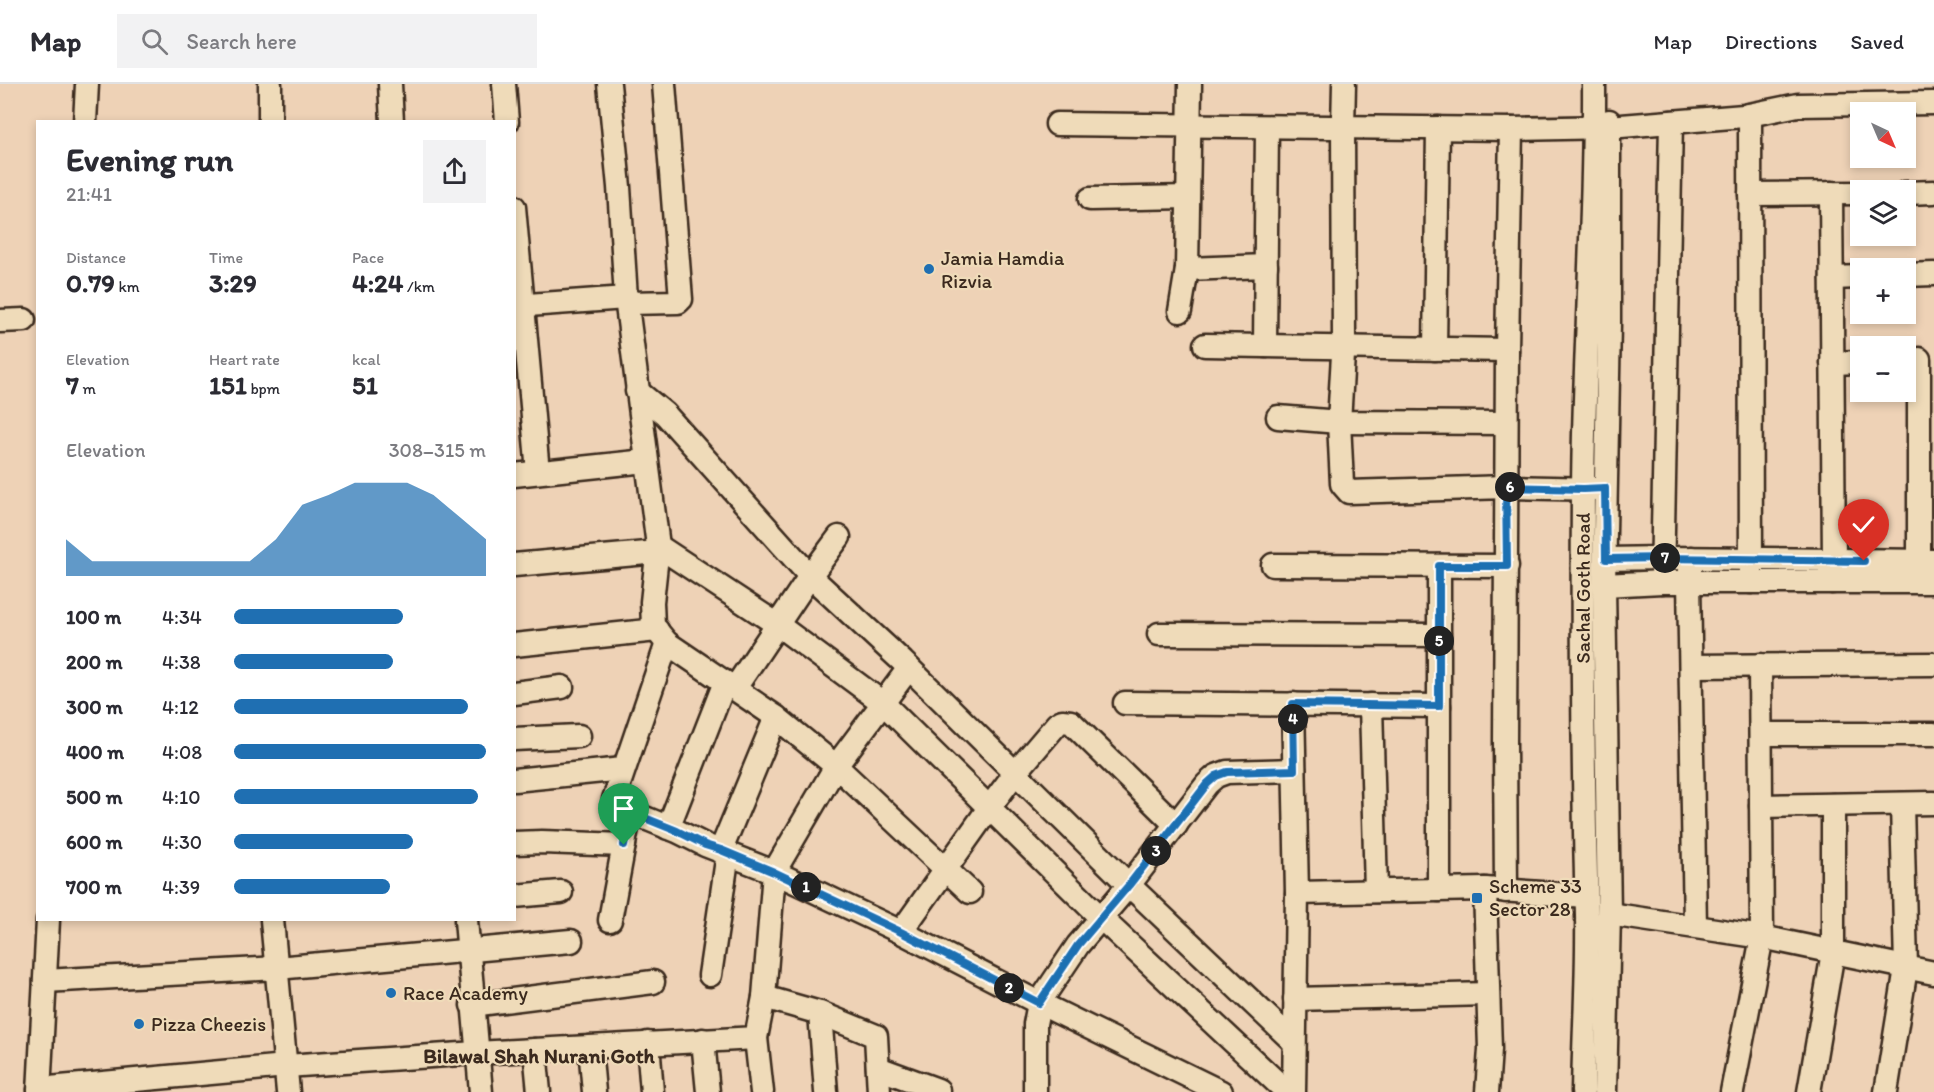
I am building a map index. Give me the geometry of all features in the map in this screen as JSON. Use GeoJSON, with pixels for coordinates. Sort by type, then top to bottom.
{"type":"FeatureCollection","features":[{"type":"Feature","properties":{"kind":"street"},"geometry":{"type":"LineString","coordinates":[[85,120],[87,84]]}},
{"type":"Feature","properties":{"kind":"street"},"geometry":{"type":"LineString","coordinates":[[270,84],[270,120]]}},
{"type":"Feature","properties":{"kind":"street"},"geometry":{"type":"LineString","coordinates":[[390,84],[392,120]]}},
{"type":"Feature","properties":{"kind":"street"},"geometry":{"type":"LineString","coordinates":[[504,84],[507,120]]}},
{"type":"Feature","properties":{"kind":"street"},"geometry":{"type":"LineString","coordinates":[[609,84],[619,187],[626,301],[658,549],[652,602],[653,626],[662,637],[776,717],[836,766],[970,892]]}},
{"type":"Feature","properties":{"kind":"street"},"geometry":{"type":"LineString","coordinates":[[519,306],[626,301],[678,302],[681,298],[664,84]]}},
{"type":"Feature","properties":{"kind":"street"},"geometry":{"type":"LineString","coordinates":[[1180,311],[1187,270],[1190,84]]}},
{"type":"Feature","properties":{"kind":"street"},"geometry":{"type":"LineString","coordinates":[[1344,84],[1344,348],[1339,422],[1342,484],[1349,492],[1506,487],[1594,489]]}},
{"type":"Feature","properties":{"kind":"street","name":"Sachal Goth Road"},"geometry":{"type":"LineString","coordinates":[[1583,1092],[1586,896],[1582,586],[1594,489],[1609,323],[1602,127],[1594,84]]}},
{"type":"Feature","properties":{"kind":"street","name":"Sachal Goth Road"},"geometry":{"type":"LineString","coordinates":[[1602,127],[1608,84]]}},
{"type":"Feature","properties":{"kind":"street"},"geometry":{"type":"LineString","coordinates":[[1057,124],[1511,129],[1602,127],[1750,115],[1798,105],[1934,103]]}},
{"type":"Feature","properties":{"kind":"street"},"geometry":{"type":"LineString","coordinates":[[1750,115],[1751,582]]}},
{"type":"Feature","properties":{"kind":"street"},"geometry":{"type":"LineString","coordinates":[[1662,582],[1671,122]]}},
{"type":"Feature","properties":{"kind":"street"},"geometry":{"type":"LineString","coordinates":[[1265,346],[1267,127]]}},
{"type":"Feature","properties":{"kind":"street"},"geometry":{"type":"LineString","coordinates":[[1435,349],[1438,128]]}},
{"type":"Feature","properties":{"kind":"street"},"geometry":{"type":"LineString","coordinates":[[1486,1092],[1490,1049],[1488,994],[1504,743],[1511,129]]}},
{"type":"Feature","properties":{"kind":"street"},"geometry":{"type":"LineString","coordinates":[[1916,193],[1934,192]]}},
{"type":"Feature","properties":{"kind":"street"},"geometry":{"type":"LineString","coordinates":[[1831,193],[1833,571]]}},
{"type":"Feature","properties":{"kind":"street"},"geometry":{"type":"LineString","coordinates":[[1750,194],[1850,193]]}},
{"type":"Feature","properties":{"kind":"street"},"geometry":{"type":"LineString","coordinates":[[1090,199],[1188,197]]}},
{"type":"Feature","properties":{"kind":"street"},"geometry":{"type":"LineString","coordinates":[[516,247],[519,306],[538,472]]}},
{"type":"Feature","properties":{"kind":"street"},"geometry":{"type":"LineString","coordinates":[[1187,270],[1266,266]]}},
{"type":"Feature","properties":{"kind":"street"},"geometry":{"type":"LineString","coordinates":[[1916,275],[1934,274]]}},
{"type":"Feature","properties":{"kind":"street"},"geometry":{"type":"LineString","coordinates":[[1832,278],[1850,277]]}},
{"type":"Feature","properties":{"kind":"street"},"geometry":{"type":"LineString","coordinates":[[0,321],[24,320]]}},
{"type":"Feature","properties":{"kind":"street"},"geometry":{"type":"LineString","coordinates":[[1205,345],[1507,350]]}},
{"type":"Feature","properties":{"kind":"street"},"geometry":{"type":"LineString","coordinates":[[1606,559],[1751,559],[1833,571],[1927,572],[1926,443],[1919,359]]}},
{"type":"Feature","properties":{"kind":"street"},"geometry":{"type":"LineString","coordinates":[[1832,363],[1850,362]]}},
{"type":"Feature","properties":{"kind":"street"},"geometry":{"type":"LineString","coordinates":[[637,391],[665,414],[810,576],[909,668],[1129,885],[1294,1042]]}},
{"type":"Feature","properties":{"kind":"street"},"geometry":{"type":"LineString","coordinates":[[1278,417],[1339,422],[1506,423]]}},
{"type":"Feature","properties":{"kind":"street"},"geometry":{"type":"LineString","coordinates":[[516,475],[646,460]]}},
{"type":"Feature","properties":{"kind":"street","name":"Sachal Goth Road"},"geometry":{"type":"LineString","coordinates":[[1594,489],[1606,559],[1604,585],[1609,914],[1605,1092]]}},
{"type":"Feature","properties":{"kind":"street"},"geometry":{"type":"LineString","coordinates":[[668,828],[730,685],[778,625],[839,537]]}},
{"type":"Feature","properties":{"kind":"street"},"geometry":{"type":"LineString","coordinates":[[516,565],[658,549],[778,625],[883,703],[1101,918],[1287,1092]]}},
{"type":"Feature","properties":{"kind":"street"},"geometry":{"type":"LineString","coordinates":[[1691,558],[1689,582],[1695,926]]}},
{"type":"Feature","properties":{"kind":"street"},"geometry":{"type":"LineString","coordinates":[[1273,565],[1507,566]]}},
{"type":"Feature","properties":{"kind":"street"},"geometry":{"type":"LineString","coordinates":[[1439,566],[1439,890]]}},
{"type":"Feature","properties":{"kind":"street"},"geometry":{"type":"LineString","coordinates":[[1604,585],[1662,582],[1751,582],[1833,571]]}},
{"type":"Feature","properties":{"kind":"street"},"geometry":{"type":"LineString","coordinates":[[1159,634],[1439,635]]}},
{"type":"Feature","properties":{"kind":"street"},"geometry":{"type":"LineString","coordinates":[[516,645],[662,637]]}},
{"type":"Feature","properties":{"kind":"street"},"geometry":{"type":"LineString","coordinates":[[662,637],[623,769],[615,803],[618,807],[774,872],[901,932],[1221,1092]]}},
{"type":"Feature","properties":{"kind":"street"},"geometry":{"type":"LineString","coordinates":[[1691,666],[1934,664]]}},
{"type":"Feature","properties":{"kind":"street"},"geometry":{"type":"LineString","coordinates":[[1732,1092],[1762,937],[1761,665]]}},
{"type":"Feature","properties":{"kind":"street"},"geometry":{"type":"LineString","coordinates":[[762,1092],[756,1038],[764,997],[774,872],[836,766],[909,668]]}},
{"type":"Feature","properties":{"kind":"street"},"geometry":{"type":"LineString","coordinates":[[516,693],[562,687]]}},
{"type":"Feature","properties":{"kind":"street"},"geometry":{"type":"LineString","coordinates":[[1125,703],[1439,706]]}},
{"type":"Feature","properties":{"kind":"street"},"geometry":{"type":"LineString","coordinates":[[1293,704],[1297,892],[1294,1092]]}},
{"type":"Feature","properties":{"kind":"street"},"geometry":{"type":"LineString","coordinates":[[1371,705],[1376,891]]}},
{"type":"Feature","properties":{"kind":"street"},"geometry":{"type":"LineString","coordinates":[[710,975],[724,851],[776,717]]}},
{"type":"Feature","properties":{"kind":"street"},"geometry":{"type":"LineString","coordinates":[[901,932],[1016,772],[1062,721],[1071,722],[1176,825]]}},
{"type":"Feature","properties":{"kind":"street"},"geometry":{"type":"LineString","coordinates":[[1761,734],[1934,734]]}},
{"type":"Feature","properties":{"kind":"street"},"geometry":{"type":"LineString","coordinates":[[516,739],[579,736]]}},
{"type":"Feature","properties":{"kind":"street"},"geometry":{"type":"LineString","coordinates":[[516,780],[623,769]]}},
{"type":"Feature","properties":{"kind":"street"},"geometry":{"type":"LineString","coordinates":[[1035,1092],[1035,1024],[1039,1003],[1078,945],[1129,885],[1207,784],[1216,776],[1227,772],[1294,770]]}},
{"type":"Feature","properties":{"kind":"street"},"geometry":{"type":"LineString","coordinates":[[1761,806],[1934,803]]}},
{"type":"Feature","properties":{"kind":"street"},"geometry":{"type":"LineString","coordinates":[[1886,1092],[1906,968],[1902,804]]}},
{"type":"Feature","properties":{"kind":"street"},"geometry":{"type":"LineString","coordinates":[[1809,1092],[1833,952],[1833,805]]}},
{"type":"Feature","properties":{"kind":"street"},"geometry":{"type":"LineString","coordinates":[[610,920],[630,812]]}},
{"type":"Feature","properties":{"kind":"street"},"geometry":{"type":"LineString","coordinates":[[516,843],[624,845]]}},
{"type":"Feature","properties":{"kind":"street"},"geometry":{"type":"LineString","coordinates":[[1297,892],[1496,890],[1586,896]]}},
{"type":"Feature","properties":{"kind":"street"},"geometry":{"type":"LineString","coordinates":[[516,896],[561,892]]}},
{"type":"Feature","properties":{"kind":"street"},"geometry":{"type":"LineString","coordinates":[[1609,914],[1762,937],[1934,973]]}},
{"type":"Feature","properties":{"kind":"street"},"geometry":{"type":"LineString","coordinates":[[48,921],[39,1090],[286,1066],[756,1038]]}},
{"type":"Feature","properties":{"kind":"street"},"geometry":{"type":"LineString","coordinates":[[272,921],[288,1092]]}},
{"type":"Feature","properties":{"kind":"street"},"geometry":{"type":"LineString","coordinates":[[466,921],[481,1092]]}},
{"type":"Feature","properties":{"kind":"street"},"geometry":{"type":"LineString","coordinates":[[45,981],[277,968],[571,941]]}},
{"type":"Feature","properties":{"kind":"street"},"geometry":{"type":"LineString","coordinates":[[472,1005],[653,982]]}},
{"type":"Feature","properties":{"kind":"street"},"geometry":{"type":"LineString","coordinates":[[1294,999],[1488,994]]}},
{"type":"Feature","properties":{"kind":"street"},"geometry":{"type":"LineString","coordinates":[[764,997],[820,1013],[876,1036],[879,1092]]}},
{"type":"Feature","properties":{"kind":"street"},"geometry":{"type":"LineString","coordinates":[[820,1013],[826,1092]]}},
{"type":"Feature","properties":{"kind":"street"},"geometry":{"type":"LineString","coordinates":[[703,1040],[708,1092]]}},
{"type":"Feature","properties":{"kind":"street"},"geometry":{"type":"LineString","coordinates":[[648,1043],[652,1092]]}},
{"type":"Feature","properties":{"kind":"street"},"geometry":{"type":"LineString","coordinates":[[590,1047],[594,1092]]}},
{"type":"Feature","properties":{"kind":"street"},"geometry":{"type":"LineString","coordinates":[[535,1050],[539,1092]]}},
{"type":"Feature","properties":{"kind":"street"},"geometry":{"type":"LineString","coordinates":[[878,1068],[940,1091]]}},
{"type":"Feature","properties":{"kind":"place","name":"Jamia Hamdia Rizvia"},"geometry":{"type":"Point","coordinates":[929,269]}},
{"type":"Feature","properties":{"kind":"place","name":"Scheme 33 Sector 28"},"geometry":{"type":"Point","coordinates":[1477,898]}},
{"type":"Feature","properties":{"kind":"place","name":"Race Academy"},"geometry":{"type":"Point","coordinates":[391,993]}},
{"type":"Feature","properties":{"kind":"place","name":"Pizza Cheezis"},"geometry":{"type":"Point","coordinates":[139,1024]}},
{"type":"Feature","properties":{"kind":"district","name":"Bilawal Shah Nurani Goth"},"geometry":{"type":"Point","coordinates":[539,1055]}},
{"type":"Feature","properties":{"kind":"route"},"geometry":{"type":"LineString","coordinates":[[624,845],[630,812],[774,872],[901,932],[1039,1003],[1078,945],[1129,885],[1207,784],[1216,776],[1227,772],[1294,770],[1293,704],[1439,706],[1439,566],[1507,566],[1506,487],[1605,488],[1606,559],[1864,561]]}}]}
